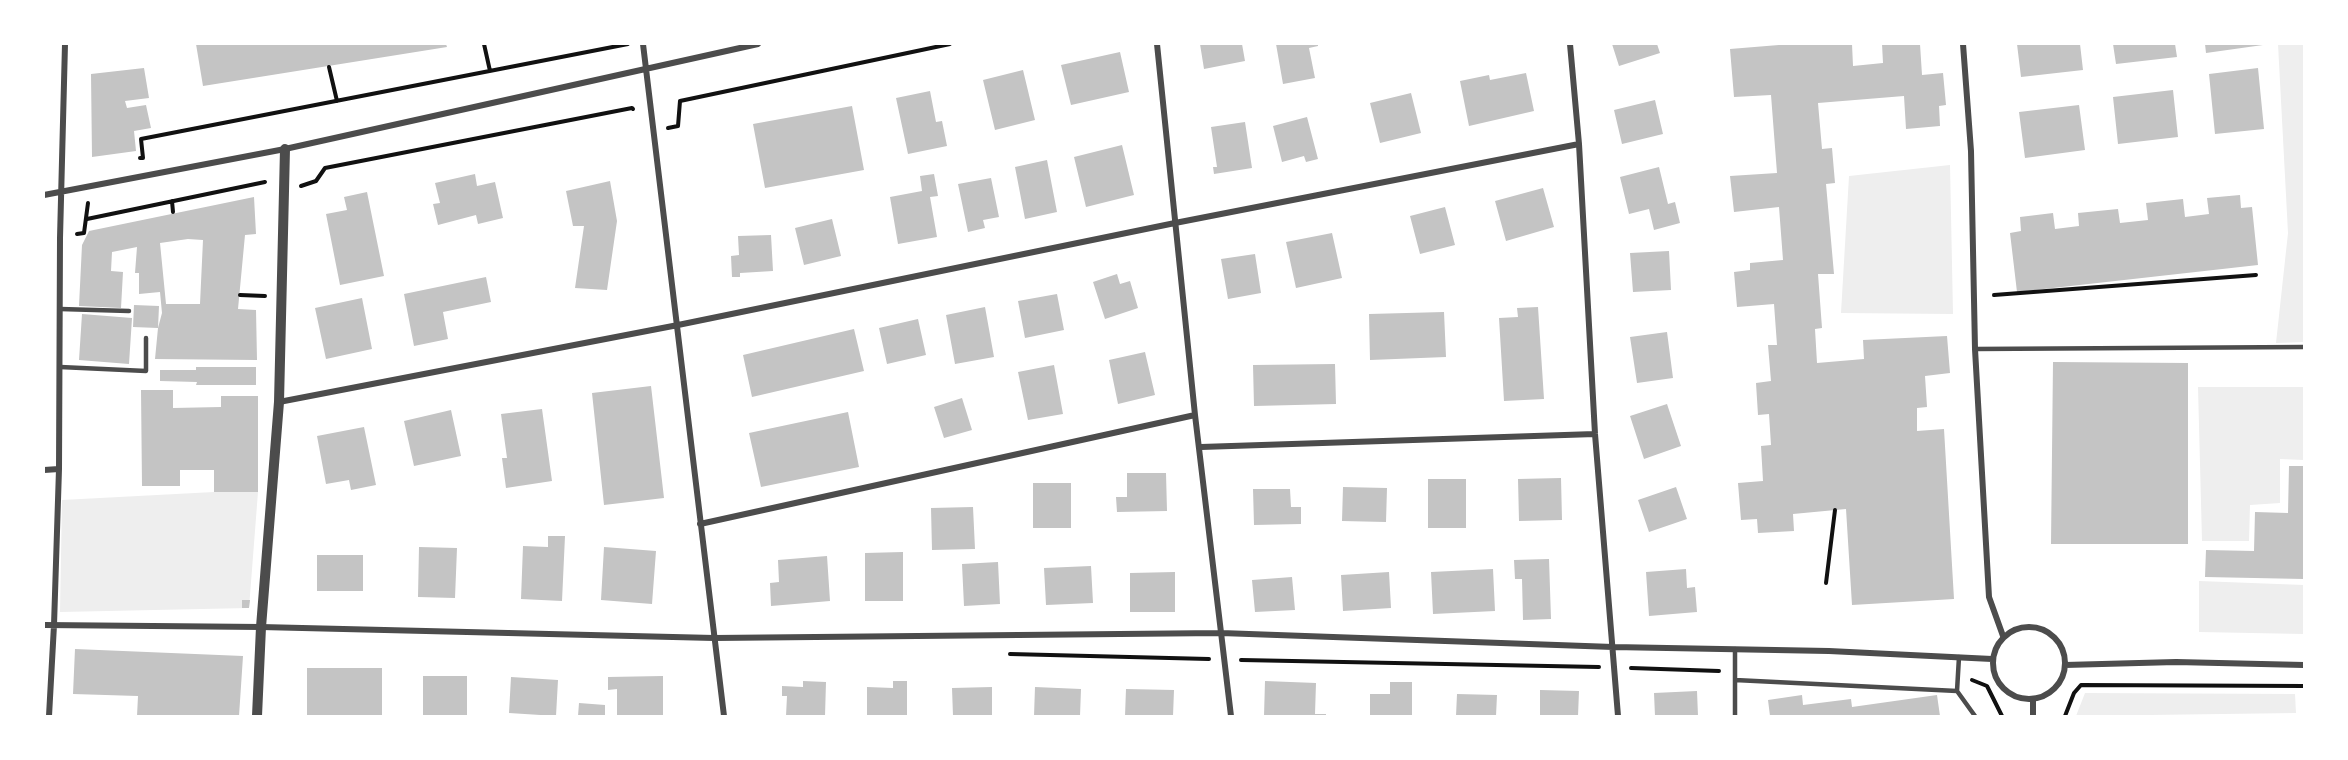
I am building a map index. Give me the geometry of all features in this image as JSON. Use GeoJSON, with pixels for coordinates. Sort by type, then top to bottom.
{"type":"FeatureCollection","features":[{"type":"Feature","properties":{"kind":"street"},"geometry":{"type":"LineString","coordinates":[[49,717],[59,469],[61,191],[65,44]]}},
{"type":"Feature","properties":{"kind":"street"},"geometry":{"type":"LineString","coordinates":[[643,44],[724,717]]}},
{"type":"Feature","properties":{"kind":"street"},"geometry":{"type":"LineString","coordinates":[[44,195],[285,149],[758,44]]}},
{"type":"Feature","properties":{"kind":"street"},"geometry":{"type":"LineString","coordinates":[[1157,44],[1195,415],[1201,447],[1231,717]]}},
{"type":"Feature","properties":{"kind":"street"},"geometry":{"type":"LineString","coordinates":[[1570,44],[1579,144],[1595,434],[1618,717]]}},
{"type":"Feature","properties":{"kind":"street"},"geometry":{"type":"LineString","coordinates":[[1963,44],[1971,152],[1975,350],[1989,597],[2003,636]]}},
{"type":"Feature","properties":{"kind":"street"},"geometry":{"type":"LineString","coordinates":[[279,402],[678,325],[1579,144]]}},
{"type":"Feature","properties":{"kind":"street"},"geometry":{"type":"LineString","coordinates":[[257,717],[261,627],[279,402],[285,149]]}},
{"type":"Feature","properties":{"kind":"street"},"geometry":{"type":"LineString","coordinates":[[700,524],[1195,415]]}},
{"type":"Feature","properties":{"kind":"street"},"geometry":{"type":"LineString","coordinates":[[1201,447],[1595,434]]}},
{"type":"Feature","properties":{"kind":"street"},"geometry":{"type":"LineString","coordinates":[[44,470],[59,469]]}},
{"type":"Feature","properties":{"kind":"street"},"geometry":{"type":"LineString","coordinates":[[44,625],[261,627],[714,638],[1221,633],[1992,659]]}},
{"type":"Feature","properties":{"kind":"street"},"geometry":{"type":"LineString","coordinates":[[2023,626],[2036,627],[2049,632],[2061,644],[2065,665],[2060,682],[2050,693],[2033,699],[2017,698],[2001,687],[1993,672],[1992,659],[1995,647],[2003,636],[2023,626]]}},
{"type":"Feature","properties":{"kind":"street"},"geometry":{"type":"LineString","coordinates":[[2065,665],[2176,662],[2304,665]]}},
{"type":"Feature","properties":{"kind":"street"},"geometry":{"type":"LineString","coordinates":[[2033,699],[2033,717]]}},
{"type":"Feature","properties":{"kind":"lane"},"geometry":{"type":"LineString","coordinates":[[60,309],[129,311]]}},
{"type":"Feature","properties":{"kind":"lane"},"geometry":{"type":"LineString","coordinates":[[60,367],[146,371],[146,338]]}},
{"type":"Feature","properties":{"kind":"lane"},"geometry":{"type":"LineString","coordinates":[[1975,350],[2304,347]]}},
{"type":"Feature","properties":{"kind":"lane"},"geometry":{"type":"LineString","coordinates":[[1735,650],[1735,717]]}},
{"type":"Feature","properties":{"kind":"lane"},"geometry":{"type":"LineString","coordinates":[[1959,657],[1958,690],[1975,717]]}},
{"type":"Feature","properties":{"kind":"lane"},"geometry":{"type":"LineString","coordinates":[[1735,681],[1958,690]]}},
{"type":"Feature","properties":{"kind":"path"},"geometry":{"type":"LineString","coordinates":[[484,44],[490,71]]}},
{"type":"Feature","properties":{"kind":"path"},"geometry":{"type":"LineString","coordinates":[[132,160],[143,158],[141,139],[615,45],[630,44]]}},
{"type":"Feature","properties":{"kind":"path"},"geometry":{"type":"LineString","coordinates":[[87,219],[266,182],[271,189],[284,191],[316,182],[326,168],[632,108],[639,131],[655,131],[678,126],[680,101],[950,44]]}},
{"type":"Feature","properties":{"kind":"path"},"geometry":{"type":"LineString","coordinates":[[329,67],[337,100]]}},
{"type":"Feature","properties":{"kind":"path"},"geometry":{"type":"LineString","coordinates":[[84,232],[89,187]]}},
{"type":"Feature","properties":{"kind":"path"},"geometry":{"type":"LineString","coordinates":[[172,201],[173,212]]}},
{"type":"Feature","properties":{"kind":"path"},"geometry":{"type":"LineString","coordinates":[[1994,295],[2256,275]]}},
{"type":"Feature","properties":{"kind":"path"},"geometry":{"type":"LineString","coordinates":[[240,295],[266,296]]}},
{"type":"Feature","properties":{"kind":"path"},"geometry":{"type":"LineString","coordinates":[[1826,583],[1835,510]]}},
{"type":"Feature","properties":{"kind":"path"},"geometry":{"type":"LineString","coordinates":[[1010,654],[1735,671]]}},
{"type":"Feature","properties":{"kind":"path"},"geometry":{"type":"LineString","coordinates":[[1957,678],[1968,679],[1987,686],[2002,717]]}},
{"type":"Feature","properties":{"kind":"path"},"geometry":{"type":"LineString","coordinates":[[2065,717],[2074,693],[2081,685],[2304,687]]}},
{"type":"Feature","properties":{"kind":"shaded area"},"geometry":{"type":"Polygon","coordinates":[[[2278,44],[2304,44],[2304,342],[2276,343],[2288,233],[2278,44]]]}},
{"type":"Feature","properties":{"kind":"shaded area"},"geometry":{"type":"Polygon","coordinates":[[[1950,165],[1953,314],[1841,313],[1849,176],[1950,165]]]}},
{"type":"Feature","properties":{"kind":"shaded area"},"geometry":{"type":"Polygon","coordinates":[[[2198,387],[2304,387],[2304,460],[2280,459],[2280,503],[2250,505],[2249,541],[2202,541],[2198,387]]]}},
{"type":"Feature","properties":{"kind":"shaded area"},"geometry":{"type":"Polygon","coordinates":[[[258,492],[249,608],[60,612],[62,500],[258,492]]]}},
{"type":"Feature","properties":{"kind":"shaded area"},"geometry":{"type":"Polygon","coordinates":[[[2199,581],[2304,585],[2304,634],[2199,632],[2199,581]]]}},
{"type":"Feature","properties":{"kind":"shaded area"},"geometry":{"type":"Polygon","coordinates":[[[2085,693],[2295,694],[2296,713],[2076,716],[2085,693]]]}},
{"type":"Feature","properties":{"kind":"building"},"geometry":{"type":"Polygon","coordinates":[[[196,44],[446,44],[447,47],[203,86],[196,44]]]}},
{"type":"Feature","properties":{"kind":"building"},"geometry":{"type":"Polygon","coordinates":[[[1200,44],[1242,44],[1245,61],[1204,69],[1200,44]]]}},
{"type":"Feature","properties":{"kind":"building"},"geometry":{"type":"Polygon","coordinates":[[[1276,44],[1318,44],[1318,46],[1309,48],[1315,78],[1283,84],[1276,44]]]}},
{"type":"Feature","properties":{"kind":"building"},"geometry":{"type":"Polygon","coordinates":[[[1612,44],[1657,44],[1660,53],[1619,66],[1612,44]]]}},
{"type":"Feature","properties":{"kind":"building"},"geometry":{"type":"Polygon","coordinates":[[[1791,44],[1852,44],[1853,66],[1883,63],[1882,44],[1920,44],[1922,75],[1943,73],[1946,105],[1939,106],[1940,126],[1906,129],[1904,96],[1818,103],[1822,149],[1832,148],[1835,183],[1826,184],[1834,274],[1818,274],[1822,328],[1815,329],[1817,363],[1864,359],[1863,340],[1947,336],[1950,373],[1925,376],[1927,407],[1917,408],[1917,431],[1944,429],[1954,599],[1852,605],[1846,509],[1793,514],[1794,531],[1758,533],[1757,519],[1741,520],[1738,483],[1763,481],[1761,446],[1771,445],[1769,414],[1758,415],[1756,383],[1771,381],[1768,345],[1777,345],[1774,304],[1737,307],[1734,272],[1750,270],[1750,263],[1783,260],[1779,207],[1734,212],[1730,176],[1777,173],[1771,95],[1734,97],[1730,49],[1791,44]]]}},
{"type":"Feature","properties":{"kind":"building"},"geometry":{"type":"Polygon","coordinates":[[[2017,44],[2080,44],[2083,70],[2021,77],[2017,44]]]}},
{"type":"Feature","properties":{"kind":"building"},"geometry":{"type":"Polygon","coordinates":[[[2113,44],[2175,44],[2177,57],[2116,64],[2113,44]]]}},
{"type":"Feature","properties":{"kind":"building"},"geometry":{"type":"Polygon","coordinates":[[[2205,44],[2263,44],[2263,45],[2206,53],[2205,44]]]}},
{"type":"Feature","properties":{"kind":"building"},"geometry":{"type":"Polygon","coordinates":[[[1120,52],[1129,92],[1071,105],[1061,65],[1120,52]]]}},
{"type":"Feature","properties":{"kind":"building"},"geometry":{"type":"Polygon","coordinates":[[[144,68],[149,98],[125,101],[127,108],[146,105],[151,128],[134,131],[136,151],[92,157],[91,74],[144,68]]]}},
{"type":"Feature","properties":{"kind":"building"},"geometry":{"type":"Polygon","coordinates":[[[2258,68],[2264,129],[2215,134],[2209,74],[2258,68]]]}},
{"type":"Feature","properties":{"kind":"building"},"geometry":{"type":"Polygon","coordinates":[[[1023,70],[1035,120],[995,130],[983,80],[1023,70]]]}},
{"type":"Feature","properties":{"kind":"building"},"geometry":{"type":"Polygon","coordinates":[[[1526,73],[1534,111],[1469,126],[1460,81],[1489,75],[1490,80],[1526,73]]]}},
{"type":"Feature","properties":{"kind":"building"},"geometry":{"type":"Polygon","coordinates":[[[2173,90],[2178,137],[2118,144],[2113,97],[2173,90]]]}},
{"type":"Feature","properties":{"kind":"building"},"geometry":{"type":"Polygon","coordinates":[[[930,91],[936,122],[942,121],[947,146],[908,154],[896,98],[930,91]]]}},
{"type":"Feature","properties":{"kind":"building"},"geometry":{"type":"Polygon","coordinates":[[[1411,93],[1421,133],[1380,143],[1370,103],[1411,93]]]}},
{"type":"Feature","properties":{"kind":"building"},"geometry":{"type":"Polygon","coordinates":[[[1655,100],[1663,134],[1622,144],[1614,110],[1655,100]]]}},
{"type":"Feature","properties":{"kind":"building"},"geometry":{"type":"Polygon","coordinates":[[[2079,105],[2085,150],[2025,158],[2019,112],[2079,105]]]}},
{"type":"Feature","properties":{"kind":"building"},"geometry":{"type":"Polygon","coordinates":[[[852,106],[864,170],[765,188],[753,124],[852,106]]]}},
{"type":"Feature","properties":{"kind":"building"},"geometry":{"type":"Polygon","coordinates":[[[1307,117],[1318,159],[1306,162],[1304,156],[1282,162],[1273,126],[1307,117]]]}},
{"type":"Feature","properties":{"kind":"building"},"geometry":{"type":"Polygon","coordinates":[[[1245,122],[1252,168],[1214,174],[1213,167],[1217,167],[1211,127],[1245,122]]]}},
{"type":"Feature","properties":{"kind":"building"},"geometry":{"type":"Polygon","coordinates":[[[1122,145],[1134,195],[1086,207],[1074,157],[1122,145]]]}},
{"type":"Feature","properties":{"kind":"building"},"geometry":{"type":"Polygon","coordinates":[[[1047,160],[1057,212],[1025,219],[1015,167],[1047,160]]]}},
{"type":"Feature","properties":{"kind":"building"},"geometry":{"type":"Polygon","coordinates":[[[1659,167],[1668,204],[1675,202],[1680,223],[1654,230],[1649,209],[1629,214],[1620,177],[1659,167]]]}},
{"type":"Feature","properties":{"kind":"building"},"geometry":{"type":"Polygon","coordinates":[[[475,174],[477,186],[495,182],[503,218],[478,224],[476,215],[438,225],[433,204],[440,203],[435,183],[475,174]]]}},
{"type":"Feature","properties":{"kind":"building"},"geometry":{"type":"Polygon","coordinates":[[[934,174],[938,196],[930,197],[937,237],[898,244],[890,197],[922,191],[920,176],[934,174]]]}},
{"type":"Feature","properties":{"kind":"building"},"geometry":{"type":"Polygon","coordinates":[[[991,178],[999,217],[983,220],[985,228],[968,232],[958,184],[991,178]]]}},
{"type":"Feature","properties":{"kind":"building"},"geometry":{"type":"Polygon","coordinates":[[[610,181],[617,221],[607,290],[575,288],[584,226],[573,226],[566,191],[610,181]]]}},
{"type":"Feature","properties":{"kind":"building"},"geometry":{"type":"Polygon","coordinates":[[[1543,188],[1554,227],[1506,241],[1495,201],[1543,188]]]}},
{"type":"Feature","properties":{"kind":"building"},"geometry":{"type":"Polygon","coordinates":[[[367,192],[384,276],[340,285],[326,214],[347,210],[344,197],[367,192]]]}},
{"type":"Feature","properties":{"kind":"building"},"geometry":{"type":"Polygon","coordinates":[[[2240,195],[2241,208],[2252,207],[2258,265],[2017,292],[2010,233],[2021,231],[2020,217],[2053,213],[2055,229],[2079,226],[2078,213],[2118,209],[2120,223],[2148,220],[2146,203],[2183,199],[2185,217],[2209,214],[2207,198],[2240,195]]]}},
{"type":"Feature","properties":{"kind":"building"},"geometry":{"type":"Polygon","coordinates":[[[254,197],[256,234],[245,235],[238,309],[256,310],[257,360],[155,359],[162,313],[160,292],[139,294],[139,273],[135,273],[137,247],[112,252],[111,271],[123,272],[121,308],[79,306],[82,245],[89,231],[254,197]],[[188,239],[160,243],[166,304],[200,304],[203,240],[188,239]]]}},
{"type":"Feature","properties":{"kind":"building"},"geometry":{"type":"Polygon","coordinates":[[[1445,207],[1455,245],[1420,254],[1410,216],[1445,207]]]}},
{"type":"Feature","properties":{"kind":"building"},"geometry":{"type":"Polygon","coordinates":[[[832,219],[841,256],[804,265],[795,228],[832,219]]]}},
{"type":"Feature","properties":{"kind":"building"},"geometry":{"type":"Polygon","coordinates":[[[1332,233],[1342,278],[1296,288],[1286,242],[1332,233]]]}},
{"type":"Feature","properties":{"kind":"building"},"geometry":{"type":"Polygon","coordinates":[[[771,235],[773,271],[740,273],[740,277],[732,277],[731,256],[739,255],[738,236],[771,235]]]}},
{"type":"Feature","properties":{"kind":"building"},"geometry":{"type":"Polygon","coordinates":[[[1669,251],[1671,290],[1633,292],[1630,253],[1669,251]]]}},
{"type":"Feature","properties":{"kind":"building"},"geometry":{"type":"Polygon","coordinates":[[[1255,254],[1261,293],[1228,299],[1221,259],[1255,254]]]}},
{"type":"Feature","properties":{"kind":"building"},"geometry":{"type":"Polygon","coordinates":[[[1117,274],[1120,284],[1130,281],[1138,308],[1105,319],[1093,282],[1117,274]]]}},
{"type":"Feature","properties":{"kind":"building"},"geometry":{"type":"Polygon","coordinates":[[[486,277],[491,302],[443,312],[448,339],[414,346],[404,294],[486,277]]]}},
{"type":"Feature","properties":{"kind":"building"},"geometry":{"type":"Polygon","coordinates":[[[1057,294],[1064,330],[1025,338],[1018,301],[1057,294]]]}},
{"type":"Feature","properties":{"kind":"building"},"geometry":{"type":"Polygon","coordinates":[[[362,298],[372,349],[326,359],[315,308],[362,298]]]}},
{"type":"Feature","properties":{"kind":"building"},"geometry":{"type":"Polygon","coordinates":[[[134,305],[159,306],[158,328],[133,327],[134,305]]]}},
{"type":"Feature","properties":{"kind":"building"},"geometry":{"type":"Polygon","coordinates":[[[985,307],[994,357],[955,364],[946,315],[985,307]]]}},
{"type":"Feature","properties":{"kind":"building"},"geometry":{"type":"Polygon","coordinates":[[[1538,307],[1544,399],[1504,401],[1499,318],[1518,317],[1517,308],[1538,307]]]}},
{"type":"Feature","properties":{"kind":"building"},"geometry":{"type":"Polygon","coordinates":[[[1444,312],[1446,357],[1370,360],[1369,314],[1444,312]]]}},
{"type":"Feature","properties":{"kind":"building"},"geometry":{"type":"Polygon","coordinates":[[[82,314],[132,318],[129,364],[79,360],[82,314]]]}},
{"type":"Feature","properties":{"kind":"building"},"geometry":{"type":"Polygon","coordinates":[[[918,319],[926,355],[887,364],[879,328],[918,319]]]}},
{"type":"Feature","properties":{"kind":"building"},"geometry":{"type":"Polygon","coordinates":[[[854,329],[864,371],[752,397],[743,355],[854,329]]]}},
{"type":"Feature","properties":{"kind":"building"},"geometry":{"type":"Polygon","coordinates":[[[1667,332],[1673,378],[1637,383],[1630,337],[1667,332]]]}},
{"type":"Feature","properties":{"kind":"building"},"geometry":{"type":"Polygon","coordinates":[[[1145,352],[1155,395],[1118,404],[1109,360],[1145,352]]]}},
{"type":"Feature","properties":{"kind":"building"},"geometry":{"type":"Polygon","coordinates":[[[2053,362],[2188,363],[2188,544],[2051,544],[2053,362]]]}},
{"type":"Feature","properties":{"kind":"building"},"geometry":{"type":"Polygon","coordinates":[[[1335,364],[1336,404],[1254,406],[1253,365],[1335,364]]]}},
{"type":"Feature","properties":{"kind":"building"},"geometry":{"type":"Polygon","coordinates":[[[1054,365],[1063,414],[1028,420],[1018,372],[1054,365]]]}},
{"type":"Feature","properties":{"kind":"building"},"geometry":{"type":"Polygon","coordinates":[[[196,367],[256,367],[256,385],[196,385],[197,382],[160,381],[160,370],[196,370],[196,367]]]}},
{"type":"Feature","properties":{"kind":"building"},"geometry":{"type":"Polygon","coordinates":[[[651,386],[664,498],[604,505],[592,393],[651,386]]]}},
{"type":"Feature","properties":{"kind":"building"},"geometry":{"type":"Polygon","coordinates":[[[141,390],[173,390],[173,408],[221,407],[221,396],[258,396],[258,492],[214,492],[214,470],[180,470],[180,486],[142,486],[141,390]]]}},
{"type":"Feature","properties":{"kind":"building"},"geometry":{"type":"Polygon","coordinates":[[[962,398],[972,430],[944,438],[934,407],[962,398]]]}},
{"type":"Feature","properties":{"kind":"building"},"geometry":{"type":"Polygon","coordinates":[[[1667,404],[1681,446],[1644,459],[1630,416],[1667,404]]]}},
{"type":"Feature","properties":{"kind":"building"},"geometry":{"type":"Polygon","coordinates":[[[542,409],[552,481],[506,488],[502,458],[507,458],[501,414],[542,409]]]}},
{"type":"Feature","properties":{"kind":"building"},"geometry":{"type":"Polygon","coordinates":[[[451,410],[461,456],[414,466],[404,421],[451,410]]]}},
{"type":"Feature","properties":{"kind":"building"},"geometry":{"type":"Polygon","coordinates":[[[848,412],[859,467],[761,487],[749,433],[848,412]]]}},
{"type":"Feature","properties":{"kind":"building"},"geometry":{"type":"Polygon","coordinates":[[[364,427],[376,485],[351,490],[349,480],[326,484],[317,436],[364,427]]]}},
{"type":"Feature","properties":{"kind":"building"},"geometry":{"type":"Polygon","coordinates":[[[2289,466],[2304,466],[2304,579],[2205,577],[2206,550],[2254,551],[2255,512],[2288,513],[2289,466]]]}},
{"type":"Feature","properties":{"kind":"building"},"geometry":{"type":"Polygon","coordinates":[[[1127,473],[1166,473],[1167,511],[1117,512],[1116,497],[1127,497],[1127,473]]]}},
{"type":"Feature","properties":{"kind":"building"},"geometry":{"type":"Polygon","coordinates":[[[1561,478],[1562,520],[1519,521],[1518,479],[1561,478]]]}},
{"type":"Feature","properties":{"kind":"building"},"geometry":{"type":"Polygon","coordinates":[[[1428,479],[1466,479],[1466,528],[1428,528],[1428,479]]]}},
{"type":"Feature","properties":{"kind":"building"},"geometry":{"type":"Polygon","coordinates":[[[1033,483],[1071,483],[1071,528],[1033,528],[1033,483]]]}},
{"type":"Feature","properties":{"kind":"building"},"geometry":{"type":"Polygon","coordinates":[[[1343,487],[1387,488],[1386,522],[1342,521],[1343,487]]]}},
{"type":"Feature","properties":{"kind":"building"},"geometry":{"type":"Polygon","coordinates":[[[1676,487],[1687,519],[1649,532],[1638,500],[1676,487]]]}},
{"type":"Feature","properties":{"kind":"building"},"geometry":{"type":"Polygon","coordinates":[[[1253,489],[1290,489],[1291,507],[1301,507],[1301,524],[1254,525],[1253,489]]]}},
{"type":"Feature","properties":{"kind":"building"},"geometry":{"type":"Polygon","coordinates":[[[973,507],[975,549],[932,550],[931,508],[973,507]]]}},
{"type":"Feature","properties":{"kind":"building"},"geometry":{"type":"Polygon","coordinates":[[[548,536],[565,536],[562,601],[521,599],[523,546],[548,547],[548,536]]]}},
{"type":"Feature","properties":{"kind":"building"},"geometry":{"type":"Polygon","coordinates":[[[419,547],[457,548],[455,598],[418,597],[419,547]]]}},
{"type":"Feature","properties":{"kind":"building"},"geometry":{"type":"Polygon","coordinates":[[[604,547],[656,551],[652,604],[601,600],[604,547]]]}},
{"type":"Feature","properties":{"kind":"building"},"geometry":{"type":"Polygon","coordinates":[[[903,552],[903,601],[865,601],[865,553],[903,552]]]}},
{"type":"Feature","properties":{"kind":"building"},"geometry":{"type":"Polygon","coordinates":[[[317,555],[363,555],[363,591],[317,591],[317,555]]]}},
{"type":"Feature","properties":{"kind":"building"},"geometry":{"type":"Polygon","coordinates":[[[827,556],[830,601],[771,606],[770,583],[779,582],[778,560],[827,556]]]}},
{"type":"Feature","properties":{"kind":"building"},"geometry":{"type":"Polygon","coordinates":[[[1549,559],[1551,619],[1523,620],[1522,579],[1515,579],[1514,560],[1549,559]]]}},
{"type":"Feature","properties":{"kind":"building"},"geometry":{"type":"Polygon","coordinates":[[[998,562],[1000,604],[964,606],[962,564],[998,562]]]}},
{"type":"Feature","properties":{"kind":"building"},"geometry":{"type":"Polygon","coordinates":[[[1091,566],[1093,603],[1046,605],[1044,568],[1091,566]]]}},
{"type":"Feature","properties":{"kind":"building"},"geometry":{"type":"Polygon","coordinates":[[[1493,569],[1495,611],[1433,614],[1431,572],[1493,569]]]}},
{"type":"Feature","properties":{"kind":"building"},"geometry":{"type":"Polygon","coordinates":[[[1686,569],[1687,588],[1695,587],[1697,612],[1649,616],[1646,572],[1686,569]]]}},
{"type":"Feature","properties":{"kind":"building"},"geometry":{"type":"Polygon","coordinates":[[[1175,572],[1175,612],[1130,612],[1130,573],[1175,572]]]}},
{"type":"Feature","properties":{"kind":"building"},"geometry":{"type":"Polygon","coordinates":[[[1389,572],[1391,608],[1343,611],[1341,575],[1389,572]]]}},
{"type":"Feature","properties":{"kind":"building"},"geometry":{"type":"Polygon","coordinates":[[[1292,577],[1295,610],[1255,612],[1252,580],[1292,577]]]}},
{"type":"Feature","properties":{"kind":"building"},"geometry":{"type":"Polygon","coordinates":[[[242,600],[250,600],[249,608],[242,608],[242,600]]]}},
{"type":"Feature","properties":{"kind":"building"},"geometry":{"type":"Polygon","coordinates":[[[75,649],[243,656],[239,716],[137,716],[138,696],[73,694],[75,649]]]}},
{"type":"Feature","properties":{"kind":"building"},"geometry":{"type":"Polygon","coordinates":[[[307,668],[382,668],[382,716],[307,716],[307,668]]]}},
{"type":"Feature","properties":{"kind":"building"},"geometry":{"type":"Polygon","coordinates":[[[423,676],[467,676],[467,716],[423,716],[423,676]]]}},
{"type":"Feature","properties":{"kind":"building"},"geometry":{"type":"Polygon","coordinates":[[[663,676],[663,716],[617,716],[617,689],[608,690],[608,677],[663,676]]]}},
{"type":"Feature","properties":{"kind":"building"},"geometry":{"type":"Polygon","coordinates":[[[511,677],[558,680],[556,716],[509,713],[511,677]]]}},
{"type":"Feature","properties":{"kind":"building"},"geometry":{"type":"Polygon","coordinates":[[[803,681],[826,682],[825,716],[786,716],[787,696],[782,696],[782,686],[803,687],[803,681]]]}},
{"type":"Feature","properties":{"kind":"building"},"geometry":{"type":"Polygon","coordinates":[[[893,681],[907,681],[907,716],[867,716],[867,687],[893,688],[893,681]]]}},
{"type":"Feature","properties":{"kind":"building"},"geometry":{"type":"Polygon","coordinates":[[[1265,681],[1316,683],[1315,714],[1326,714],[1326,716],[1264,716],[1265,681]]]}},
{"type":"Feature","properties":{"kind":"building"},"geometry":{"type":"Polygon","coordinates":[[[1390,682],[1412,682],[1412,716],[1370,716],[1370,694],[1390,694],[1390,682]]]}},
{"type":"Feature","properties":{"kind":"building"},"geometry":{"type":"Polygon","coordinates":[[[992,687],[992,716],[953,716],[952,688],[992,687]]]}},
{"type":"Feature","properties":{"kind":"building"},"geometry":{"type":"Polygon","coordinates":[[[1035,687],[1081,689],[1080,716],[1034,716],[1035,687]]]}},
{"type":"Feature","properties":{"kind":"building"},"geometry":{"type":"Polygon","coordinates":[[[1126,689],[1174,690],[1173,716],[1125,716],[1126,689]]]}},
{"type":"Feature","properties":{"kind":"building"},"geometry":{"type":"Polygon","coordinates":[[[1540,690],[1579,691],[1578,716],[1540,716],[1540,690]]]}},
{"type":"Feature","properties":{"kind":"building"},"geometry":{"type":"Polygon","coordinates":[[[1697,691],[1698,716],[1655,716],[1654,693],[1697,691]]]}},
{"type":"Feature","properties":{"kind":"building"},"geometry":{"type":"Polygon","coordinates":[[[1457,694],[1497,695],[1496,716],[1456,716],[1457,694]]]}},
{"type":"Feature","properties":{"kind":"building"},"geometry":{"type":"Polygon","coordinates":[[[1802,695],[1803,705],[1851,699],[1852,707],[1937,695],[1940,716],[1770,716],[1768,700],[1802,695]]]}},
{"type":"Feature","properties":{"kind":"building"},"geometry":{"type":"Polygon","coordinates":[[[579,703],[605,705],[605,716],[578,716],[579,703]]]}}]}
